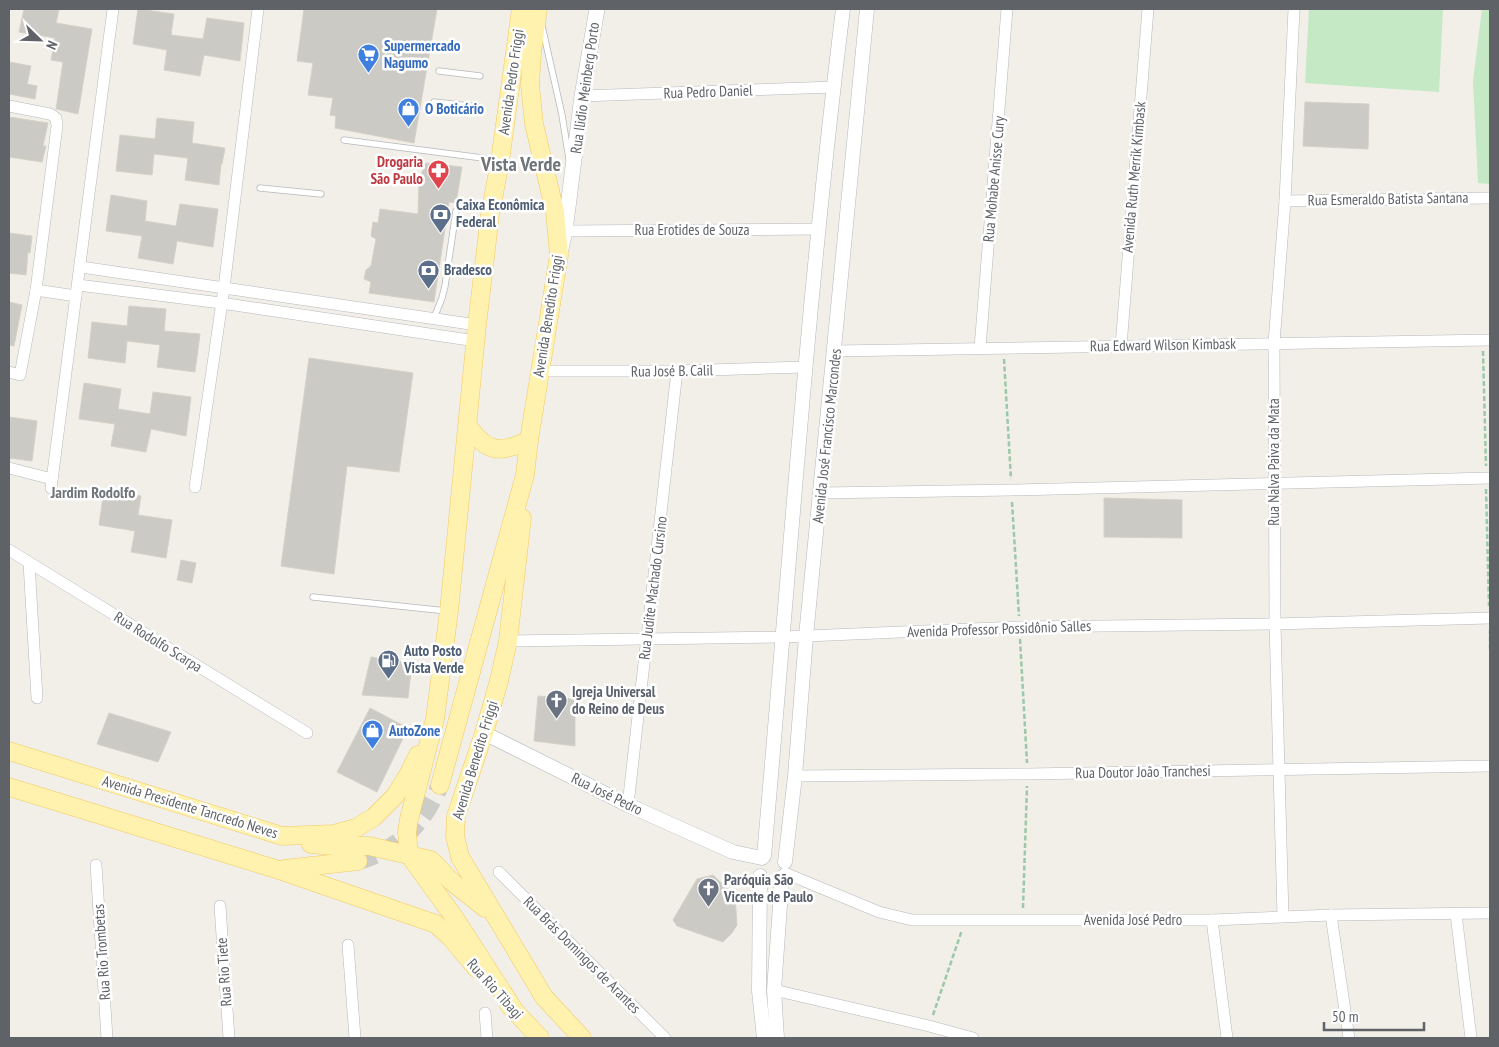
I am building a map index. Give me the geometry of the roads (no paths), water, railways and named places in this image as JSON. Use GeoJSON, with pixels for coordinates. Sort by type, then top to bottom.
{"type":"FeatureCollection","features":[{"type":"Feature","properties":{"kind":"main road","name":"Avenida Pedro Friggi"},"geometry":{"type":"LineString","coordinates":[[476,333],[490,215],[500,161],[521,9]]}},
{"type":"Feature","properties":{"kind":"main road","name":"Avenida Benedito Friggi"},"geometry":{"type":"LineString","coordinates":[[538,9],[530,85],[534,124],[555,212],[559,255],[529,440],[508,641],[484,733],[456,816],[455,836],[460,857],[493,915],[544,997],[582,1038]]}},
{"type":"Feature","properties":{"kind":"main road","name":"Rua Ilidio Meinberg Porto"},"geometry":{"type":"LineString","coordinates":[[559,255],[565,231],[582,96],[597,9]]}},
{"type":"Feature","properties":{"kind":"main road"},"geometry":{"type":"LineString","coordinates":[[476,333],[449,611],[435,719],[407,832],[409,855],[454,917],[516,1013]]}},
{"type":"Feature","properties":{"kind":"main road"},"geometry":{"type":"LineString","coordinates":[[468,426],[476,439],[487,447],[500,451],[513,448],[529,440]]}},
{"type":"Feature","properties":{"kind":"main road","name":"Avenida Benedito Friggi"},"geometry":{"type":"LineString","coordinates":[[440,785],[525,475]]}},
{"type":"Feature","properties":{"kind":"main road","name":"Avenida Presidente Tancredo Neves"},"geometry":{"type":"LineString","coordinates":[[9,751],[282,836],[334,834],[356,828],[374,817],[395,796],[408,775],[435,719]]}},
{"type":"Feature","properties":{"kind":"main road"},"geometry":{"type":"LineString","coordinates":[[9,786],[278,870],[358,861]]}},
{"type":"Feature","properties":{"kind":"main road"},"geometry":{"type":"LineString","coordinates":[[282,836],[314,844],[369,846],[430,860],[451,881],[493,915]]}},
{"type":"Feature","properties":{"kind":"main road","name":"Rua Rio Tibagi"},"geometry":{"type":"LineString","coordinates":[[278,870],[436,924],[451,938],[540,1038]]}},
{"type":"Feature","properties":{"kind":"street"},"geometry":{"type":"LineString","coordinates":[[9,468],[52,483],[113,9]]}},
{"type":"Feature","properties":{"kind":"street"},"geometry":{"type":"LineString","coordinates":[[195,488],[224,288],[258,9]]}},
{"type":"Feature","properties":{"kind":"street","name":"Avenida José Francisco Marcondes"},"geometry":{"type":"LineString","coordinates":[[764,1038],[759,991],[761,865],[806,367],[834,87],[844,9]]}},
{"type":"Feature","properties":{"kind":"street","name":"Avenida José Francisco Marcondes"},"geometry":{"type":"LineString","coordinates":[[777,1038],[774,990],[784,871],[795,776],[806,636],[868,9]]}},
{"type":"Feature","properties":{"kind":"street","name":"Rua Mohabe Anisse Cury"},"geometry":{"type":"LineString","coordinates":[[980,348],[1007,9]]}},
{"type":"Feature","properties":{"kind":"street","name":"Avenida Ruth Merrik Kimbask"},"geometry":{"type":"LineString","coordinates":[[1120,346],[1148,9]]}},
{"type":"Feature","properties":{"kind":"street","name":"Rua Nalva Paiva da Mata"},"geometry":{"type":"LineString","coordinates":[[1283,916],[1275,624],[1274,343],[1285,200],[1294,9]]}},
{"type":"Feature","properties":{"kind":"street","name":"Rua Pedro Daniel"},"geometry":{"type":"LineString","coordinates":[[582,96],[834,87]]}},
{"type":"Feature","properties":{"kind":"street"},"geometry":{"type":"LineString","coordinates":[[9,106],[50,114],[56,118],[57,126],[36,290],[20,375],[9,372]]}},
{"type":"Feature","properties":{"kind":"street","name":"Rua Esmeraldo Batista Santana"},"geometry":{"type":"LineString","coordinates":[[1285,200],[1490,198]]}},
{"type":"Feature","properties":{"kind":"street","name":"Rua Erotides de Souza"},"geometry":{"type":"LineString","coordinates":[[565,231],[820,229]]}},
{"type":"Feature","properties":{"kind":"street"},"geometry":{"type":"LineString","coordinates":[[81,267],[434,318],[476,333]]}},
{"type":"Feature","properties":{"kind":"street"},"geometry":{"type":"LineString","coordinates":[[36,290],[77,291],[221,303],[476,333]]}},
{"type":"Feature","properties":{"kind":"street","name":"Rua Edward Wilson Kimbask"},"geometry":{"type":"LineString","coordinates":[[835,351],[1486,340]]}},
{"type":"Feature","properties":{"kind":"street","name":"Rua José B. Calil"},"geometry":{"type":"LineString","coordinates":[[539,371],[678,371],[806,367]]}},
{"type":"Feature","properties":{"kind":"street","name":"Rua Judite Machado Cursino"},"geometry":{"type":"LineString","coordinates":[[628,805],[678,371]]}},
{"type":"Feature","properties":{"kind":"street"},"geometry":{"type":"LineString","coordinates":[[821,493],[1488,478]]}},
{"type":"Feature","properties":{"kind":"street","name":"Rua Rodolfo Scarpa"},"geometry":{"type":"LineString","coordinates":[[9,550],[307,734]]}},
{"type":"Feature","properties":{"kind":"street"},"geometry":{"type":"LineString","coordinates":[[29,563],[37,698]]}},
{"type":"Feature","properties":{"kind":"street","name":"Avenida Professor Possidônio Salles"},"geometry":{"type":"LineString","coordinates":[[508,641],[783,637],[1019,627],[1275,624],[1490,618]]}},
{"type":"Feature","properties":{"kind":"street","name":"Rua José Pedro"},"geometry":{"type":"LineString","coordinates":[[484,733],[628,805],[761,865]]}},
{"type":"Feature","properties":{"kind":"street","name":"Rua Doutor João Tranchesi"},"geometry":{"type":"LineString","coordinates":[[795,776],[1490,766]]}},
{"type":"Feature","properties":{"kind":"street"},"geometry":{"type":"LineString","coordinates":[[772,854],[777,855],[784,871],[774,882],[768,882],[761,865],[772,854]]}},
{"type":"Feature","properties":{"kind":"street","name":"Rua Rio Trombetas"},"geometry":{"type":"LineString","coordinates":[[96,865],[107,1038]]}},
{"type":"Feature","properties":{"kind":"street","name":"Avenida José Pedro"},"geometry":{"type":"LineString","coordinates":[[784,871],[879,912],[912,920],[1212,920],[1283,916],[1490,913]]}},
{"type":"Feature","properties":{"kind":"street","name":"Rua Brás Domingos de Arantes"},"geometry":{"type":"LineString","coordinates":[[499,872],[665,1038]]}},
{"type":"Feature","properties":{"kind":"street","name":"Rua Rio Tiete"},"geometry":{"type":"LineString","coordinates":[[220,906],[229,1038]]}},
{"type":"Feature","properties":{"kind":"street"},"geometry":{"type":"LineString","coordinates":[[1456,914],[1471,1038]]}},
{"type":"Feature","properties":{"kind":"street"},"geometry":{"type":"LineString","coordinates":[[1331,915],[1349,1038]]}},
{"type":"Feature","properties":{"kind":"street"},"geometry":{"type":"LineString","coordinates":[[1212,920],[1227,1038]]}},
{"type":"Feature","properties":{"kind":"street"},"geometry":{"type":"LineString","coordinates":[[348,945],[355,1038]]}},
{"type":"Feature","properties":{"kind":"street"},"geometry":{"type":"LineString","coordinates":[[774,990],[973,1038]]}},
{"type":"Feature","properties":{"kind":"street"},"geometry":{"type":"LineString","coordinates":[[486,1013],[487,1038]]}},
{"type":"Feature","properties":{"kind":"lane"},"geometry":{"type":"LineString","coordinates":[[538,9],[562,114],[572,181]]}},
{"type":"Feature","properties":{"kind":"lane"},"geometry":{"type":"LineString","coordinates":[[439,71],[480,76]]}},
{"type":"Feature","properties":{"kind":"lane"},"geometry":{"type":"LineString","coordinates":[[434,102],[480,107]]}},
{"type":"Feature","properties":{"kind":"lane"},"geometry":{"type":"LineString","coordinates":[[344,140],[500,161]]}},
{"type":"Feature","properties":{"kind":"lane"},"geometry":{"type":"LineString","coordinates":[[260,188],[321,194]]}},
{"type":"Feature","properties":{"kind":"lane"},"geometry":{"type":"LineString","coordinates":[[434,318],[445,286],[456,211]]}},
{"type":"Feature","properties":{"kind":"lane"},"geometry":{"type":"LineString","coordinates":[[313,597],[449,611]]}},
{"type":"Feature","properties":{"kind":"tunnel"},"geometry":{"type":"LineString","coordinates":[[358,861],[386,850],[408,834],[426,812],[440,785]]}},
{"type":"Feature","properties":{"kind":"place","name":"Supermercado Nagumo"},"geometry":{"type":"Point","coordinates":[368,74]}},
{"type":"Feature","properties":{"kind":"place","name":"O Boticário"},"geometry":{"type":"Point","coordinates":[409,128]}},
{"type":"Feature","properties":{"kind":"place","name":"Drogaria São Paulo"},"geometry":{"type":"Point","coordinates":[439,190]}},
{"type":"Feature","properties":{"kind":"place","name":"Caixa Econômica Federal"},"geometry":{"type":"Point","coordinates":[440,233]}},
{"type":"Feature","properties":{"kind":"place","name":"Bradesco"},"geometry":{"type":"Point","coordinates":[428,289]}},
{"type":"Feature","properties":{"kind":"place","name":"Auto Posto Vista Verde"},"geometry":{"type":"Point","coordinates":[388,679]}},
{"type":"Feature","properties":{"kind":"place","name":"Igreja Universal do Reino de Deus"},"geometry":{"type":"Point","coordinates":[556,720]}},
{"type":"Feature","properties":{"kind":"place","name":"AutoZone"},"geometry":{"type":"Point","coordinates":[373,750]}},
{"type":"Feature","properties":{"kind":"place","name":"Paróquia São Vicente de Paulo"},"geometry":{"type":"Point","coordinates":[708,908]}},
{"type":"Feature","properties":{"kind":"district","name":"Vista Verde"},"geometry":{"type":"Point","coordinates":[521,164]}},
{"type":"Feature","properties":{"kind":"district","name":"Jardim Rodolfo"},"geometry":{"type":"Point","coordinates":[93,492]}}]}
